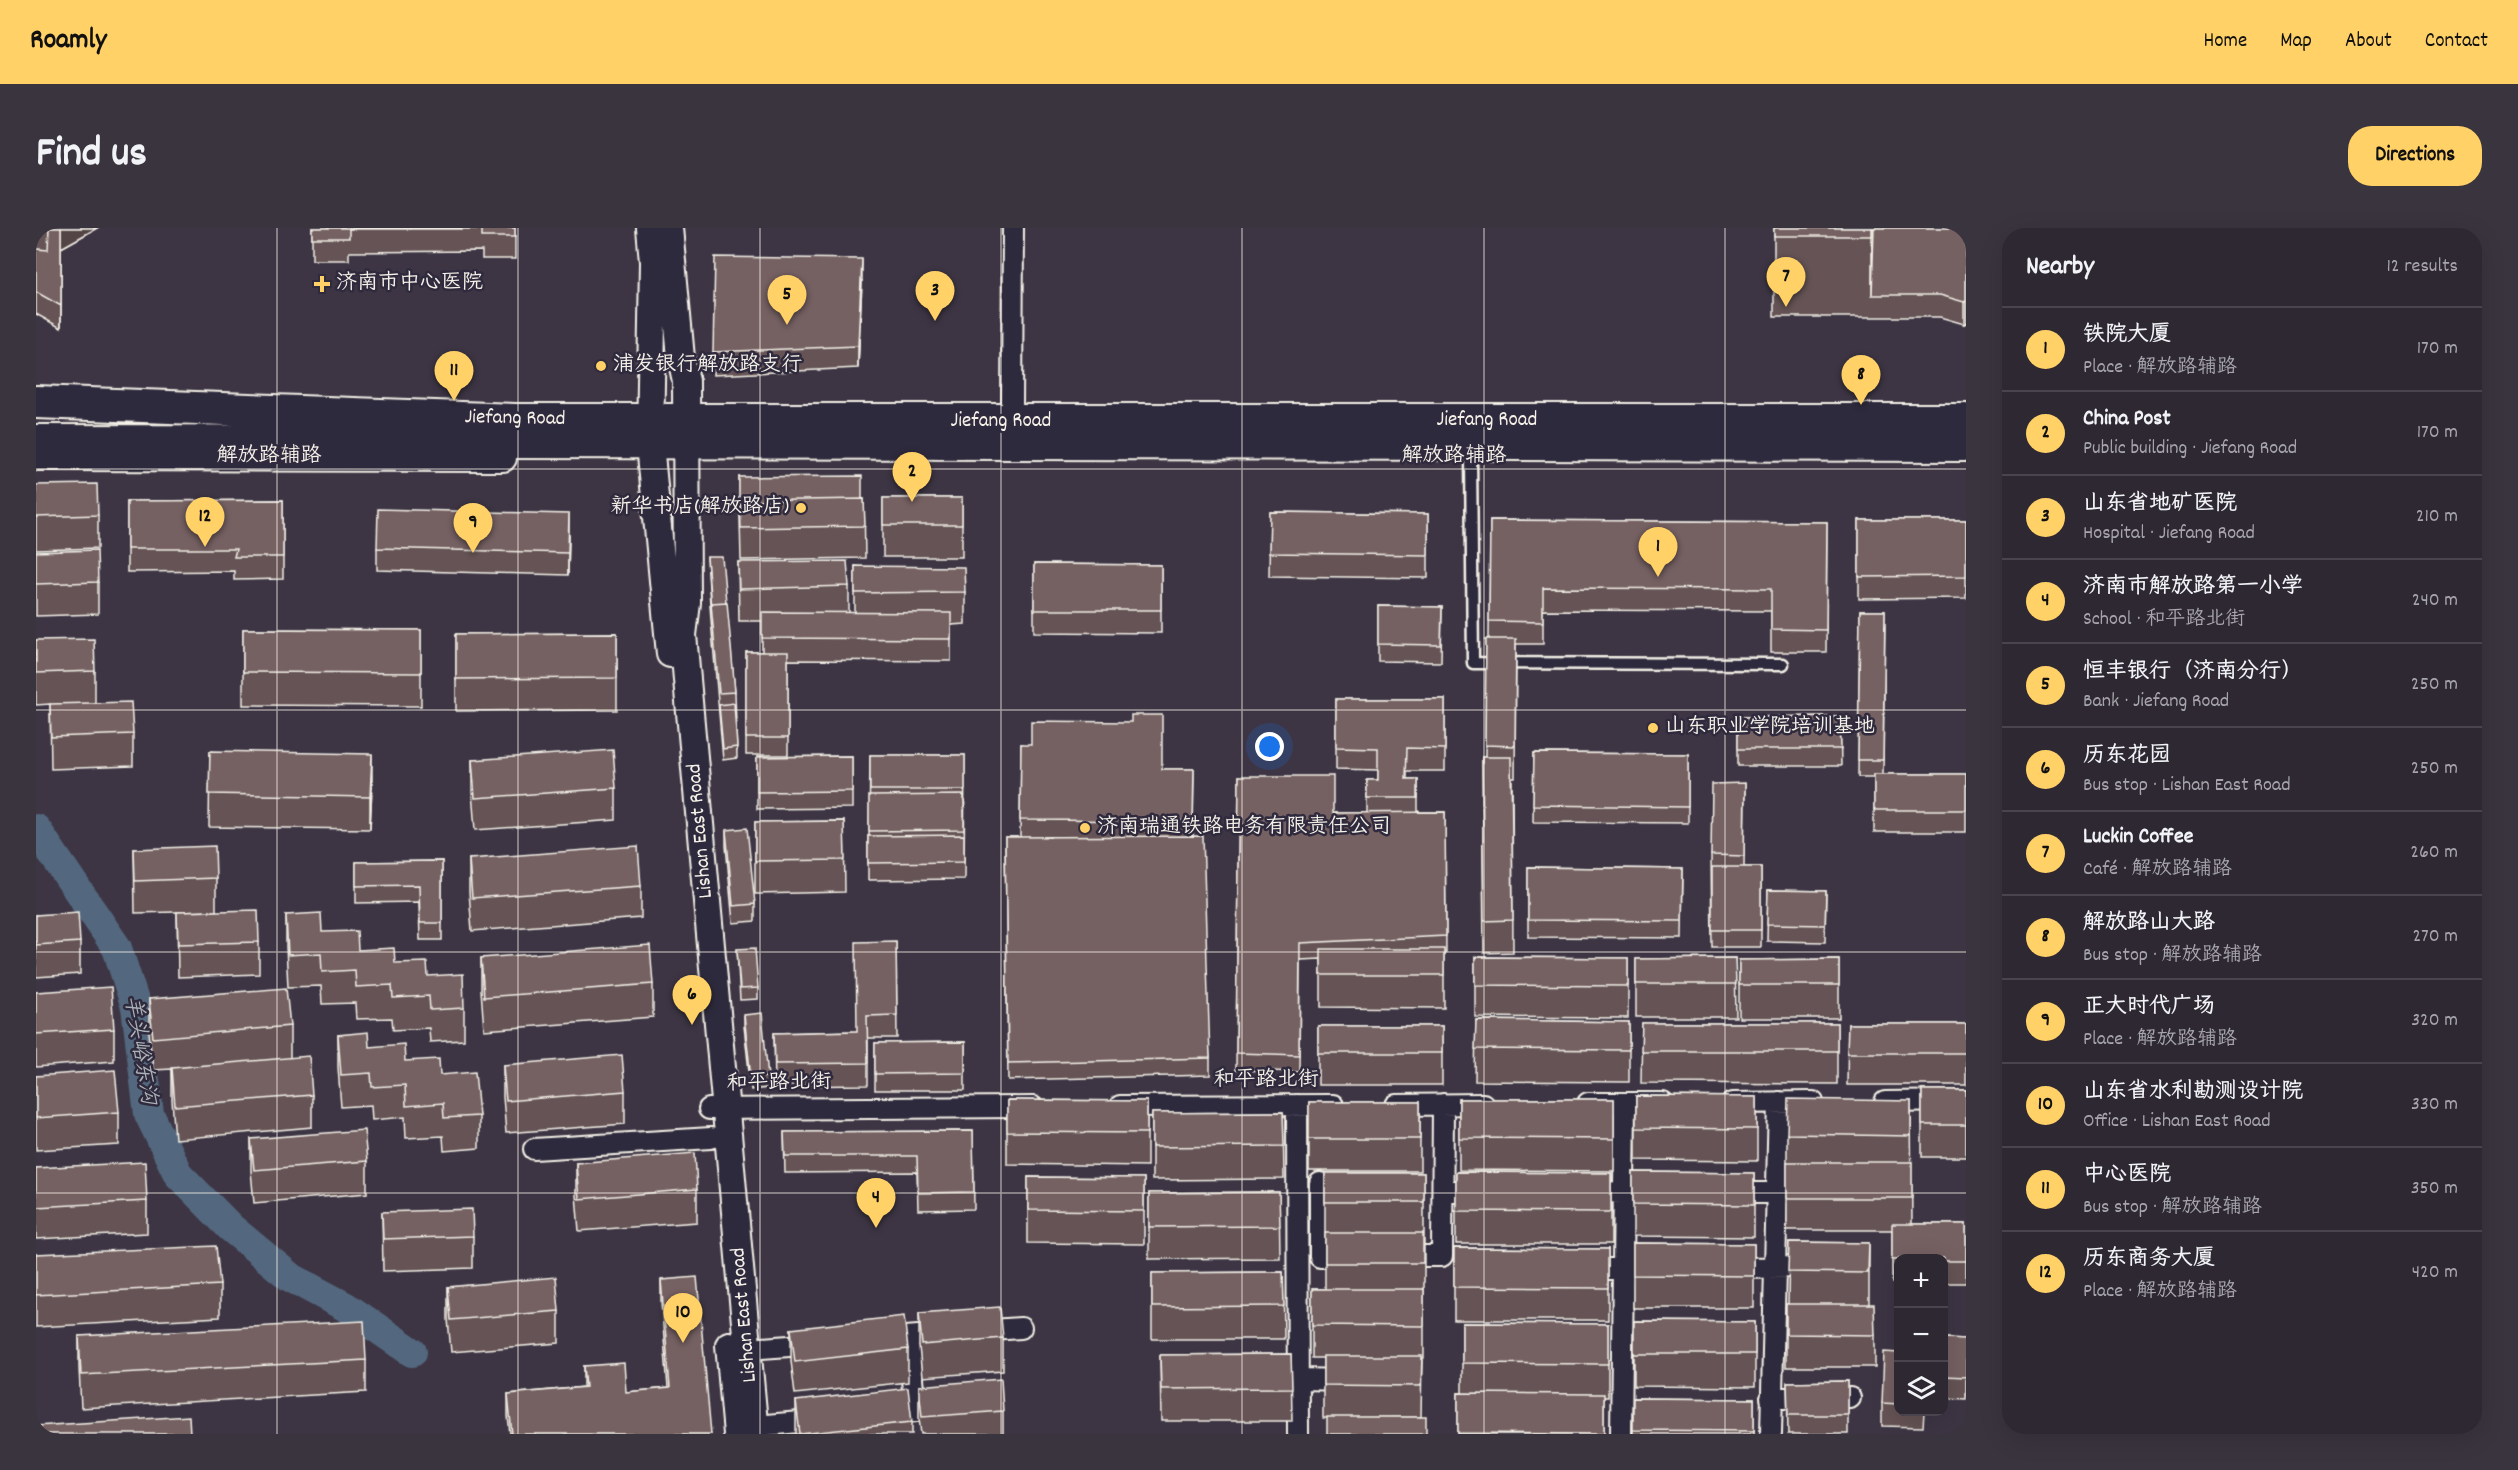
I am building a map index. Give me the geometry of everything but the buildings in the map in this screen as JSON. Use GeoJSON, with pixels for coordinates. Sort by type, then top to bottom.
{"type":"FeatureCollection","features":[{"type":"Feature","properties":{"kind":"main road","name":"Jiefang Road"},"geometry":{"type":"LineString","coordinates":[[36,401],[512,440]]}},
{"type":"Feature","properties":{"kind":"main road"},"geometry":{"type":"LineString","coordinates":[[465,405],[512,440]]}},
{"type":"Feature","properties":{"kind":"main road","name":"Jiefang Road"},"geometry":{"type":"LineString","coordinates":[[36,441],[512,440],[650,432],[989,428],[1920,432],[1966,420]]}},
{"type":"Feature","properties":{"kind":"main road","name":"Jiefang Road"},"geometry":{"type":"LineString","coordinates":[[1920,432],[1966,445]]}},
{"type":"Feature","properties":{"kind":"street","name":"Lishan East Road"},"geometry":{"type":"LineString","coordinates":[[650,228],[653,262],[650,432],[718,1109],[748,1349],[749,1431]]}},
{"type":"Feature","properties":{"kind":"street","name":"Lishan East Road"},"geometry":{"type":"LineString","coordinates":[[669,228],[681,358],[686,381],[687,603],[683,635],[718,1109],[711,1138],[749,1431]]}},
{"type":"Feature","properties":{"kind":"street"},"geometry":{"type":"LineString","coordinates":[[1013,228],[989,428],[1858,409]]}},
{"type":"Feature","properties":{"kind":"street"},"geometry":{"type":"LineString","coordinates":[[36,401],[465,405]]}},
{"type":"Feature","properties":{"kind":"street","name":"解放路辅路"},"geometry":{"type":"LineString","coordinates":[[989,428],[1471,457],[1920,432]]}},
{"type":"Feature","properties":{"kind":"street","name":"解放路辅路"},"geometry":{"type":"LineString","coordinates":[[36,457],[512,440]]}},
{"type":"Feature","properties":{"kind":"street"},"geometry":{"type":"LineString","coordinates":[[1861,1102],[1966,1101]]}},
{"type":"Feature","properties":{"kind":"street"},"geometry":{"type":"LineString","coordinates":[[1748,1424],[1771,1429],[1779,1102]]}},
{"type":"Feature","properties":{"kind":"street"},"geometry":{"type":"LineString","coordinates":[[1708,1103],[1838,1102]]}},
{"type":"Feature","properties":{"kind":"street"},"geometry":{"type":"LineString","coordinates":[[1620,1428],[1625,1103]]}},
{"type":"Feature","properties":{"kind":"street"},"geometry":{"type":"LineString","coordinates":[[1568,1104],[1684,1103]]}},
{"type":"Feature","properties":{"kind":"street"},"geometry":{"type":"LineString","coordinates":[[1320,1184],[1320,1257],[1442,1256],[1443,1104]]}},
{"type":"Feature","properties":{"kind":"street"},"geometry":{"type":"LineString","coordinates":[[1376,1105],[1500,1104]]}},
{"type":"Feature","properties":{"kind":"street"},"geometry":{"type":"LineString","coordinates":[[1297,1105],[1298,1434]]}},
{"type":"Feature","properties":{"kind":"street","name":"和平路北街"},"geometry":{"type":"LineString","coordinates":[[1106,1106],[1353,1105]]}},
{"type":"Feature","properties":{"kind":"street","name":"和平路北街"},"geometry":{"type":"LineString","coordinates":[[718,1109],[1047,1107]]}},
{"type":"Feature","properties":{"kind":"street"},"geometry":{"type":"LineString","coordinates":[[534,1149],[711,1138]]}},
{"type":"Feature","properties":{"kind":"street"},"geometry":{"type":"LineString","coordinates":[[1297,1184],[1342,1184]]}},
{"type":"Feature","properties":{"kind":"street"},"geometry":{"type":"LineString","coordinates":[[1420,1184],[1500,1192]]}},
{"type":"Feature","properties":{"kind":"street"},"geometry":{"type":"LineString","coordinates":[[1567,1192],[1683,1193]]}},
{"type":"Feature","properties":{"kind":"street"},"geometry":{"type":"LineString","coordinates":[[1706,1193],[1833,1193]]}},
{"type":"Feature","properties":{"kind":"street"},"geometry":{"type":"LineString","coordinates":[[1274,1211],[1297,1211]]}},
{"type":"Feature","properties":{"kind":"street"},"geometry":{"type":"LineString","coordinates":[[1705,1268],[1834,1267]]}},
{"type":"Feature","properties":{"kind":"street"},"geometry":{"type":"LineString","coordinates":[[1567,1269],[1681,1269]]}},
{"type":"Feature","properties":{"kind":"street"},"geometry":{"type":"LineString","coordinates":[[1274,1286],[1297,1286]]}},
{"type":"Feature","properties":{"kind":"street"},"geometry":{"type":"LineString","coordinates":[[1298,1314],[1320,1314]]}},
{"type":"Feature","properties":{"kind":"street"},"geometry":{"type":"LineString","coordinates":[[862,1340],[1021,1328]]}},
{"type":"Feature","properties":{"kind":"street"},"geometry":{"type":"LineString","coordinates":[[1750,1347],[1797,1329]]}},
{"type":"Feature","properties":{"kind":"street"},"geometry":{"type":"LineString","coordinates":[[908,1337],[915,1411]]}},
{"type":"Feature","properties":{"kind":"street"},"geometry":{"type":"LineString","coordinates":[[748,1349],[839,1342]]}},
{"type":"Feature","properties":{"kind":"street"},"geometry":{"type":"LineString","coordinates":[[1598,1347],[1645,1347]]}},
{"type":"Feature","properties":{"kind":"street"},"geometry":{"type":"LineString","coordinates":[[1276,1370],[1298,1375],[1365,1381]]}},
{"type":"Feature","properties":{"kind":"street"},"geometry":{"type":"LineString","coordinates":[[1772,1398],[1850,1398]]}},
{"type":"Feature","properties":{"kind":"street"},"geometry":{"type":"LineString","coordinates":[[869,1415],[969,1406]]}},
{"type":"Feature","properties":{"kind":"street"},"geometry":{"type":"LineString","coordinates":[[749,1431],[835,1418]]}},
{"type":"Feature","properties":{"kind":"street"},"geometry":{"type":"LineString","coordinates":[[1597,1421],[1620,1428],[1644,1422]]}},
{"type":"Feature","properties":{"kind":"lane"},"geometry":{"type":"LineString","coordinates":[[1858,409],[1920,432]]}},
{"type":"Feature","properties":{"kind":"lane"},"geometry":{"type":"LineString","coordinates":[[1471,457],[1473,663],[1783,664]]}},
{"type":"Feature","properties":{"kind":"waterway","name":"羊头峪东沟"},"geometry":{"type":"LineString","coordinates":[[36,829],[117,948],[136,1007],[149,1114],[178,1174],[231,1228],[290,1277],[346,1307],[412,1352]]}},
{"type":"Feature","properties":{"kind":"place","name":"济南市中心医院"},"geometry":{"type":"Point","coordinates":[322,284]}},
{"type":"Feature","properties":{"kind":"place","name":"Luckin Coffee"},"geometry":{"type":"Point","coordinates":[1786,307]}},
{"type":"Feature","properties":{"kind":"place","name":"山东省地矿医院"},"geometry":{"type":"Point","coordinates":[935,321]}},
{"type":"Feature","properties":{"kind":"place","name":"恒丰银行（济南分行）"},"geometry":{"type":"Point","coordinates":[787,325]}},
{"type":"Feature","properties":{"kind":"place","name":"浦发银行解放路支行"},"geometry":{"type":"Point","coordinates":[601,366]}},
{"type":"Feature","properties":{"kind":"place","name":"中心医院"},"geometry":{"type":"Point","coordinates":[454,401]}},
{"type":"Feature","properties":{"kind":"place","name":"解放路山大路"},"geometry":{"type":"Point","coordinates":[1861,405]}},
{"type":"Feature","properties":{"kind":"place","name":"China Post"},"geometry":{"type":"Point","coordinates":[912,502]}},
{"type":"Feature","properties":{"kind":"place","name":"新华书店(解放路店)"},"geometry":{"type":"Point","coordinates":[801,508]}},
{"type":"Feature","properties":{"kind":"place","name":"历东商务大厦"},"geometry":{"type":"Point","coordinates":[205,547]}},
{"type":"Feature","properties":{"kind":"place","name":"正大时代广场"},"geometry":{"type":"Point","coordinates":[473,553]}},
{"type":"Feature","properties":{"kind":"place","name":"铁院大厦"},"geometry":{"type":"Point","coordinates":[1658,577]}},
{"type":"Feature","properties":{"kind":"place","name":"山东职业学院培训基地"},"geometry":{"type":"Point","coordinates":[1653,728]}},
{"type":"Feature","properties":{"kind":"place","name":"济南瑞通铁路电务有限责任公司"},"geometry":{"type":"Point","coordinates":[1085,828]}},
{"type":"Feature","properties":{"kind":"place","name":"历东花园"},"geometry":{"type":"Point","coordinates":[692,1025]}},
{"type":"Feature","properties":{"kind":"place","name":"济南市解放路第一小学"},"geometry":{"type":"Point","coordinates":[876,1228]}},
{"type":"Feature","properties":{"kind":"place","name":"山东省水利勘测设计院"},"geometry":{"type":"Point","coordinates":[683,1343]}}]}
